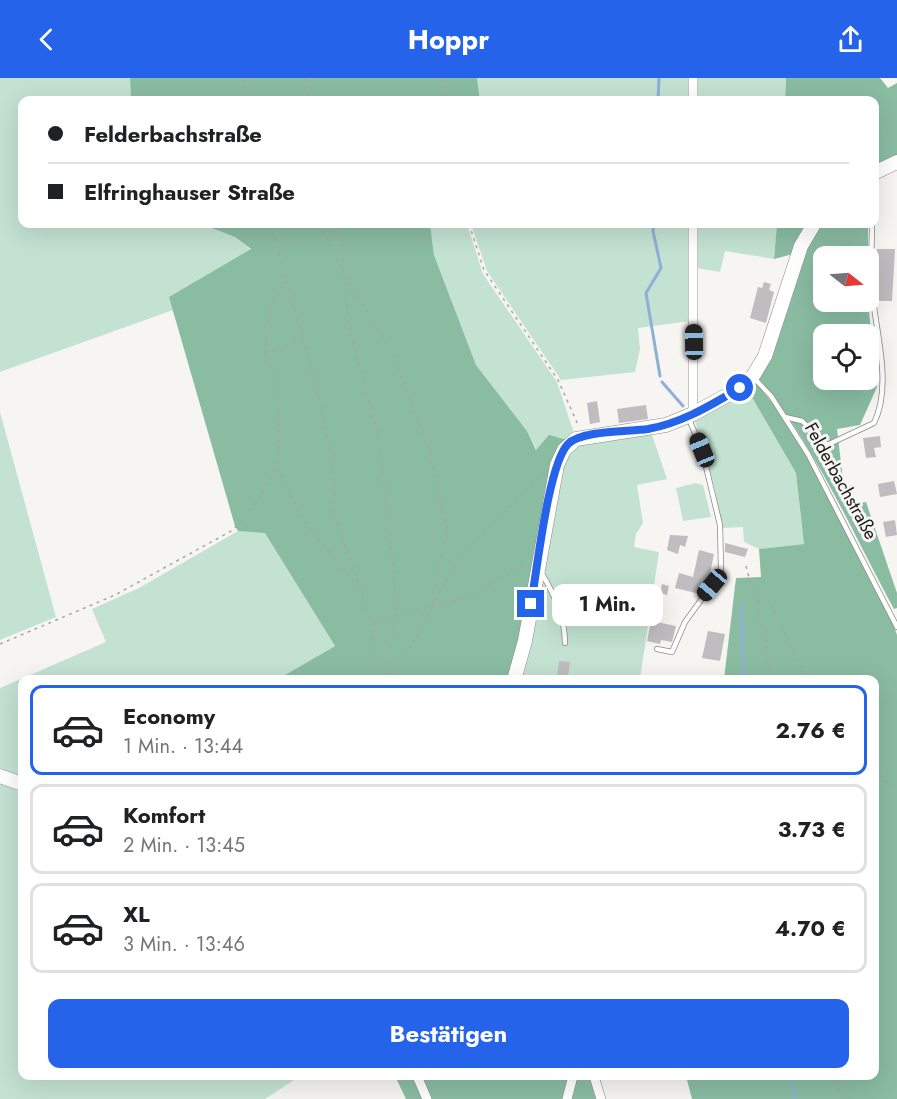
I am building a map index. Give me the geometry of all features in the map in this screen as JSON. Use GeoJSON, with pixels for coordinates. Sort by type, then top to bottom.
{"type":"FeatureCollection","features":[{"type":"Feature","properties":{"kind":"street"},"geometry":{"type":"LineString","coordinates":[[693,78],[693,96]]}},
{"type":"Feature","properties":{"kind":"street"},"geometry":{"type":"LineString","coordinates":[[879,171],[897,162]]}},
{"type":"Feature","properties":{"kind":"street"},"geometry":{"type":"LineString","coordinates":[[688,417],[693,228]]}},
{"type":"Feature","properties":{"kind":"street"},"geometry":{"type":"LineString","coordinates":[[515,675],[525,641],[557,465],[569,444],[582,436],[650,429],[688,417],[740,388],[753,376],[765,356],[801,246],[812,228]]}},
{"type":"Feature","properties":{"kind":"street"},"geometry":{"type":"LineString","coordinates":[[0,776],[18,783]]}},
{"type":"Feature","properties":{"kind":"street"},"geometry":{"type":"LineString","coordinates":[[419,1080],[427,1099]]}},
{"type":"Feature","properties":{"kind":"street"},"geometry":{"type":"LineString","coordinates":[[567,1099],[572,1080]]}},
{"type":"Feature","properties":{"kind":"street"},"geometry":{"type":"LineString","coordinates":[[595,1080],[601,1099]]}},
{"type":"Feature","properties":{"kind":"lane","name":"Felderbachstraße"},"geometry":{"type":"LineString","coordinates":[[784,417],[802,421],[827,445],[874,423],[881,408],[882,380],[871,287],[872,228]]}},
{"type":"Feature","properties":{"kind":"lane","name":"Felderbachstraße"},"geometry":{"type":"LineString","coordinates":[[753,376],[771,396],[808,454],[897,627]]}},
{"type":"Feature","properties":{"kind":"lane"},"geometry":{"type":"LineString","coordinates":[[657,649],[672,652],[685,622],[721,569],[720,525],[702,450],[688,417]]}},
{"type":"Feature","properties":{"kind":"lane"},"geometry":{"type":"LineString","coordinates":[[539,562],[554,594],[565,627],[565,643]]}},
{"type":"Feature","properties":{"kind":"path"},"geometry":{"type":"LineString","coordinates":[[242,78],[249,96]]}},
{"type":"Feature","properties":{"kind":"path"},"geometry":{"type":"LineString","coordinates":[[305,78],[308,96]]}},
{"type":"Feature","properties":{"kind":"path"},"geometry":{"type":"LineString","coordinates":[[440,78],[443,96]]}},
{"type":"Feature","properties":{"kind":"path"},"geometry":{"type":"LineString","coordinates":[[271,228],[314,376],[332,460],[336,520],[374,625],[372,675]]}},
{"type":"Feature","properties":{"kind":"path"},"geometry":{"type":"LineString","coordinates":[[322,228],[344,273],[392,353],[427,441],[447,528],[431,608]]}},
{"type":"Feature","properties":{"kind":"path"},"geometry":{"type":"LineString","coordinates":[[333,228],[343,244],[349,327],[377,430],[388,512],[397,615],[386,675]]}},
{"type":"Feature","properties":{"kind":"path"},"geometry":{"type":"LineString","coordinates":[[470,228],[484,270],[558,380],[582,436]]}},
{"type":"Feature","properties":{"kind":"path"},"geometry":{"type":"LineString","coordinates":[[0,644],[115,595],[233,530],[257,501],[277,467],[280,428],[275,380],[264,354],[268,310],[287,280]]}},
{"type":"Feature","properties":{"kind":"path"},"geometry":{"type":"LineString","coordinates":[[264,354],[303,340]]}},
{"type":"Feature","properties":{"kind":"path"},"geometry":{"type":"LineString","coordinates":[[389,675],[413,643],[460,557],[543,472],[557,465]]}},
{"type":"Feature","properties":{"kind":"path"},"geometry":{"type":"LineString","coordinates":[[277,467],[303,519],[360,589]]}},
{"type":"Feature","properties":{"kind":"path"},"geometry":{"type":"LineString","coordinates":[[374,625],[397,615],[463,599],[539,562]]}},
{"type":"Feature","properties":{"kind":"path"},"geometry":{"type":"LineString","coordinates":[[746,566],[756,600],[769,675]]}},
{"type":"Feature","properties":{"kind":"path"},"geometry":{"type":"LineString","coordinates":[[756,600],[773,606],[795,657],[807,675]]}},
{"type":"Feature","properties":{"kind":"path"},"geometry":{"type":"LineString","coordinates":[[879,775],[887,783],[897,788]]}},
{"type":"Feature","properties":{"kind":"path"},"geometry":{"type":"LineString","coordinates":[[833,1080],[844,1099]]}},
{"type":"Feature","properties":{"kind":"green space"},"geometry":{"type":"Polygon","coordinates":[[[0,78],[130,78],[131,96],[18,96],[18,228],[212,228],[235,237],[251,250],[170,297],[173,310],[0,372],[0,78]]]}},
{"type":"Feature","properties":{"kind":"green space"},"geometry":{"type":"Polygon","coordinates":[[[130,78],[477,78],[479,96],[131,96],[130,78]]]}},
{"type":"Feature","properties":{"kind":"green space"},"geometry":{"type":"Polygon","coordinates":[[[477,78],[689,78],[689,96],[479,96],[477,78]]]}},
{"type":"Feature","properties":{"kind":"green space"},"geometry":{"type":"Polygon","coordinates":[[[695,78],[786,78],[785,96],[695,96],[695,78]]]}},
{"type":"Feature","properties":{"kind":"green space"},"geometry":{"type":"Polygon","coordinates":[[[786,78],[880,78],[888,88],[897,83],[897,158],[879,166],[879,96],[785,96],[786,78]]]}},
{"type":"Feature","properties":{"kind":"green space"},"geometry":{"type":"Polygon","coordinates":[[[212,228],[431,228],[434,255],[476,365],[527,431],[536,450],[549,435],[567,440],[511,675],[285,675],[335,646],[265,533],[238,531],[235,526],[169,297],[251,249],[235,237],[212,228]]]}},
{"type":"Feature","properties":{"kind":"green space"},"geometry":{"type":"Polygon","coordinates":[[[431,228],[468,228],[483,274],[557,382],[574,433],[567,440],[537,450],[527,431],[476,365],[434,255],[431,228]]]}},
{"type":"Feature","properties":{"kind":"green space"},"geometry":{"type":"Polygon","coordinates":[[[472,228],[690,228],[691,321],[638,328],[640,349],[635,372],[561,380],[487,271],[472,228]]]}},
{"type":"Feature","properties":{"kind":"green space"},"geometry":{"type":"Polygon","coordinates":[[[697,228],[777,228],[774,259],[725,251],[720,272],[697,268],[697,228]]]}},
{"type":"Feature","properties":{"kind":"green space"},"geometry":{"type":"Polygon","coordinates":[[[777,228],[806,228],[793,254],[774,259],[777,228]]]}},
{"type":"Feature","properties":{"kind":"green space"},"geometry":{"type":"Polygon","coordinates":[[[817,228],[868,228],[868,246],[813,246],[813,312],[869,312],[870,324],[813,324],[813,390],[876,390],[860,425],[837,429],[846,505],[866,502],[897,593],[897,608],[894,609],[814,458],[777,402],[757,377],[799,263],[817,228]]]}},
{"type":"Feature","properties":{"kind":"green space"},"geometry":{"type":"Polygon","coordinates":[[[755,382],[794,434],[846,526],[891,617],[897,635],[897,1099],[692,1099],[687,1080],[879,1080],[879,675],[724,675],[736,578],[761,577],[759,549],[804,544],[796,473],[746,387],[755,382]]]}},
{"type":"Feature","properties":{"kind":"green space"},"geometry":{"type":"Polygon","coordinates":[[[746,387],[796,473],[804,544],[759,549],[744,542],[743,527],[723,528],[714,485],[694,418],[746,387]]]}},
{"type":"Feature","properties":{"kind":"green space"},"geometry":{"type":"Polygon","coordinates":[[[0,412],[56,617],[0,640],[0,412]]]}},
{"type":"Feature","properties":{"kind":"green space"},"geometry":{"type":"Polygon","coordinates":[[[652,435],[667,479],[637,485],[643,523],[636,534],[634,547],[659,552],[641,675],[521,675],[561,469],[573,445],[616,436],[652,435]]]}},
{"type":"Feature","properties":{"kind":"green space"},"geometry":{"type":"Polygon","coordinates":[[[695,483],[703,485],[711,517],[683,521],[676,488],[695,483]]]}},
{"type":"Feature","properties":{"kind":"green space"},"geometry":{"type":"Polygon","coordinates":[[[238,531],[265,532],[335,646],[285,675],[30,675],[106,642],[92,609],[139,588],[238,531]]]}},
{"type":"Feature","properties":{"kind":"green space"},"geometry":{"type":"Polygon","coordinates":[[[18,680],[18,775],[0,768],[0,688],[18,680]]]}},
{"type":"Feature","properties":{"kind":"green space"},"geometry":{"type":"Polygon","coordinates":[[[0,784],[18,791],[18,1080],[294,1080],[265,1099],[0,1099],[0,784]]]}},
{"type":"Feature","properties":{"kind":"green space"},"geometry":{"type":"Polygon","coordinates":[[[397,1080],[590,1080],[597,1099],[406,1099],[397,1080]]]}},
{"type":"Feature","properties":{"kind":"building"},"geometry":{"type":"Polygon","coordinates":[[[879,249],[895,249],[892,301],[879,301],[879,249]]]}},
{"type":"Feature","properties":{"kind":"building"},"geometry":{"type":"Polygon","coordinates":[[[764,282],[771,284],[769,290],[774,292],[766,323],[750,318],[758,287],[762,288],[764,282]]]}},
{"type":"Feature","properties":{"kind":"building"},"geometry":{"type":"Polygon","coordinates":[[[597,401],[600,422],[590,424],[587,403],[597,401]]]}},
{"type":"Feature","properties":{"kind":"building"},"geometry":{"type":"Polygon","coordinates":[[[646,405],[648,419],[619,423],[617,409],[646,405]]]}},
{"type":"Feature","properties":{"kind":"building"},"geometry":{"type":"Polygon","coordinates":[[[880,436],[881,447],[874,448],[876,457],[866,458],[863,438],[880,436]]]}},
{"type":"Feature","properties":{"kind":"building"},"geometry":{"type":"Polygon","coordinates":[[[894,481],[897,494],[880,497],[878,484],[894,481]]]}},
{"type":"Feature","properties":{"kind":"building"},"geometry":{"type":"Polygon","coordinates":[[[895,520],[897,535],[886,537],[883,522],[895,520]]]}},
{"type":"Feature","properties":{"kind":"building"},"geometry":{"type":"Polygon","coordinates":[[[670,535],[688,536],[685,547],[680,545],[678,554],[667,550],[670,535]]]}},
{"type":"Feature","properties":{"kind":"building"},"geometry":{"type":"Polygon","coordinates":[[[725,543],[748,549],[745,557],[725,552],[725,543]]]}},
{"type":"Feature","properties":{"kind":"building"},"geometry":{"type":"Polygon","coordinates":[[[699,550],[714,554],[708,583],[702,584],[700,594],[675,588],[679,573],[693,577],[699,550]]]}},
{"type":"Feature","properties":{"kind":"building"},"geometry":{"type":"Polygon","coordinates":[[[662,584],[669,586],[667,595],[660,593],[662,584]]]}},
{"type":"Feature","properties":{"kind":"building"},"geometry":{"type":"Polygon","coordinates":[[[651,621],[676,626],[672,642],[661,640],[660,644],[647,641],[651,621]]]}},
{"type":"Feature","properties":{"kind":"building"},"geometry":{"type":"Polygon","coordinates":[[[708,631],[725,634],[720,661],[702,658],[708,631]]]}},
{"type":"Feature","properties":{"kind":"building"},"geometry":{"type":"Polygon","coordinates":[[[559,661],[570,662],[568,675],[557,675],[559,661]]]}},
{"type":"Feature","properties":{"kind":"waterway"},"geometry":{"type":"LineString","coordinates":[[658,96],[659,78]]}},
{"type":"Feature","properties":{"kind":"waterway"},"geometry":{"type":"LineString","coordinates":[[653,228],[661,268],[646,293],[660,376]]}},
{"type":"Feature","properties":{"kind":"waterway"},"geometry":{"type":"LineString","coordinates":[[662,382],[683,406]]}},
{"type":"Feature","properties":{"kind":"waterway"},"geometry":{"type":"LineString","coordinates":[[741,605],[744,675]]}},
{"type":"Feature","properties":{"kind":"waterway"},"geometry":{"type":"LineString","coordinates":[[792,1080],[795,1099]]}},
{"type":"Feature","properties":{"kind":"route"},"geometry":{"type":"LineString","coordinates":[[531,604],[557,465],[569,444],[582,436],[650,429],[666,425],[684,419],[740,388]]}}]}
